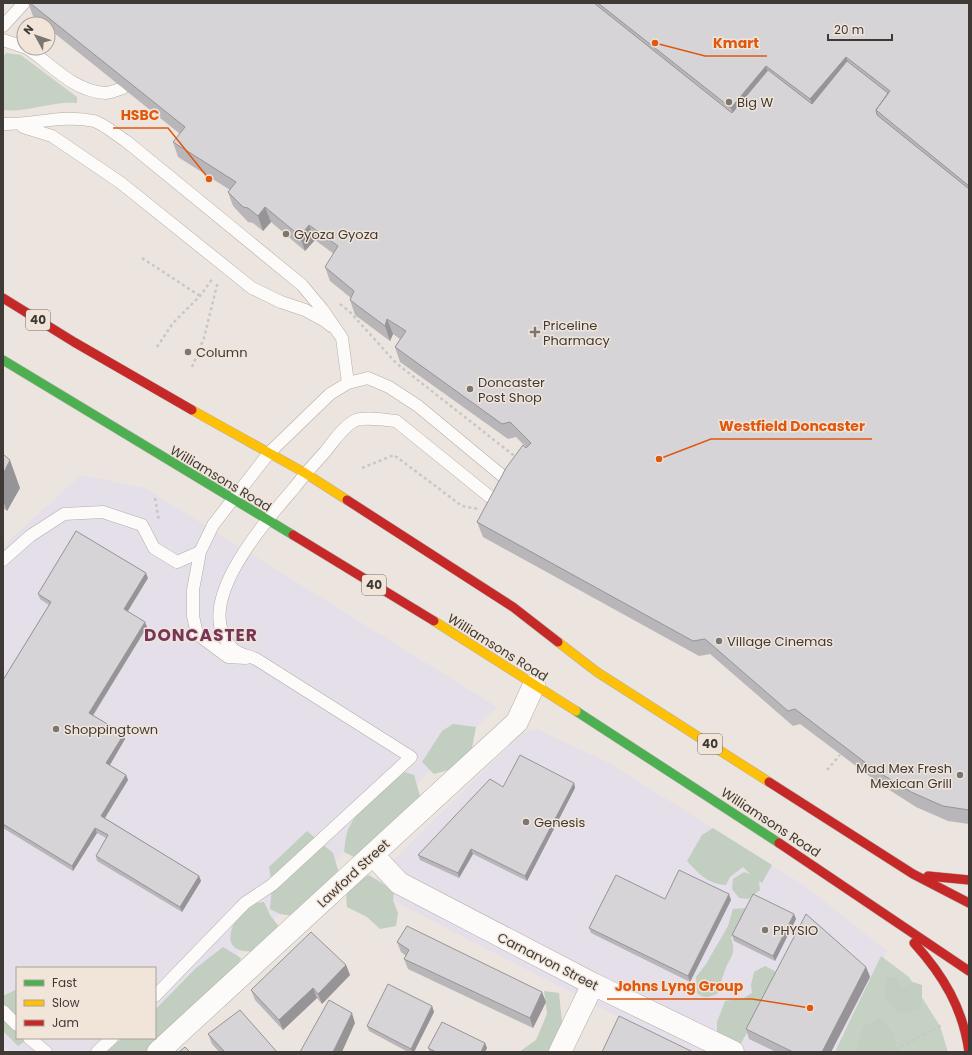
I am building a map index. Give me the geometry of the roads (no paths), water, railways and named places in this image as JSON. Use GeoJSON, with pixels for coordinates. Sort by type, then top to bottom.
{"type":"FeatureCollection","features":[{"type":"Feature","properties":{"kind":"main road","name":"40"},"geometry":{"type":"LineString","coordinates":[[3,298],[74,342],[305,473],[514,607],[597,672],[913,874],[969,903]]}},
{"type":"Feature","properties":{"kind":"main road","name":"Williamsons Road"},"geometry":{"type":"LineString","coordinates":[[3,360],[233,501],[267,520],[534,685],[809,862],[969,971]]}},
{"type":"Feature","properties":{"kind":"main road"},"geometry":{"type":"LineString","coordinates":[[913,874],[969,880]]}},
{"type":"Feature","properties":{"kind":"main road"},"geometry":{"type":"LineString","coordinates":[[887,916],[923,952],[949,988],[962,1015],[969,1052]]}},
{"type":"Feature","properties":{"kind":"street","name":"Lawford Street"},"geometry":{"type":"LineString","coordinates":[[158,1052],[517,722],[534,685]]}},
{"type":"Feature","properties":{"kind":"street","name":"Carnarvon Street"},"geometry":{"type":"LineString","coordinates":[[372,855],[399,883],[594,984],[733,1052]]}},
{"type":"Feature","properties":{"kind":"street"},"geometry":{"type":"LineString","coordinates":[[560,1052],[594,984]]}},
{"type":"Feature","properties":{"kind":"lane"},"geometry":{"type":"LineString","coordinates":[[3,26],[24,3]]}},
{"type":"Feature","properties":{"kind":"lane"},"geometry":{"type":"LineString","coordinates":[[3,40],[16,44]]}},
{"type":"Feature","properties":{"kind":"lane"},"geometry":{"type":"LineString","coordinates":[[37,56],[67,79],[87,89],[106,93],[123,88]]}},
{"type":"Feature","properties":{"kind":"lane"},"geometry":{"type":"LineString","coordinates":[[3,124],[17,125],[66,119],[95,121],[126,141],[302,285],[322,309],[342,338],[348,383]]}},
{"type":"Feature","properties":{"kind":"lane"},"geometry":{"type":"LineString","coordinates":[[17,125],[52,136],[121,184],[252,288],[325,321],[342,338]]}},
{"type":"Feature","properties":{"kind":"lane"},"geometry":{"type":"LineString","coordinates":[[256,659],[228,657],[197,634],[193,616],[193,590],[200,552],[213,525],[269,453],[330,394],[348,383],[368,378],[389,386],[418,406],[511,483]]}},
{"type":"Feature","properties":{"kind":"lane"},"geometry":{"type":"LineString","coordinates":[[156,995],[245,903],[272,885],[411,757],[256,659],[234,650],[222,634],[220,610],[226,584],[240,557],[267,520],[305,473],[340,434],[354,421],[374,418],[396,421],[500,505]]}},
{"type":"Feature","properties":{"kind":"lane"},"geometry":{"type":"LineString","coordinates":[[3,560],[30,536],[64,514],[103,512],[142,525],[154,548],[177,562],[200,552]]}},
{"type":"Feature","properties":{"kind":"lane"},"geometry":{"type":"LineString","coordinates":[[3,1011],[16,1024]]}},
{"type":"Feature","properties":{"kind":"lane"},"geometry":{"type":"LineString","coordinates":[[30,1039],[46,1052]]}},
{"type":"Feature","properties":{"kind":"lane"},"geometry":{"type":"LineString","coordinates":[[96,1052],[111,1039]]}},
{"type":"Feature","properties":{"kind":"place","name":"Kmart"},"geometry":{"type":"Point","coordinates":[655,43]}},
{"type":"Feature","properties":{"kind":"place","name":"Big W"},"geometry":{"type":"Point","coordinates":[729,102]}},
{"type":"Feature","properties":{"kind":"place","name":"HSBC"},"geometry":{"type":"Point","coordinates":[209,179]}},
{"type":"Feature","properties":{"kind":"place","name":"Gyoza Gyoza"},"geometry":{"type":"Point","coordinates":[286,234]}},
{"type":"Feature","properties":{"kind":"place","name":"Priceline Pharmacy"},"geometry":{"type":"Point","coordinates":[535,332]}},
{"type":"Feature","properties":{"kind":"place","name":"Column"},"geometry":{"type":"Point","coordinates":[188,352]}},
{"type":"Feature","properties":{"kind":"place","name":"Doncaster Post Shop"},"geometry":{"type":"Point","coordinates":[470,389]}},
{"type":"Feature","properties":{"kind":"place","name":"Westfield Doncaster"},"geometry":{"type":"Point","coordinates":[659,459]}},
{"type":"Feature","properties":{"kind":"place","name":"Village Cinemas"},"geometry":{"type":"Point","coordinates":[719,641]}},
{"type":"Feature","properties":{"kind":"place","name":"Shoppingtown"},"geometry":{"type":"Point","coordinates":[56,729]}},
{"type":"Feature","properties":{"kind":"place","name":"Mad Mex Fresh Mexican Grill"},"geometry":{"type":"Point","coordinates":[960,775]}},
{"type":"Feature","properties":{"kind":"place","name":"Genesis"},"geometry":{"type":"Point","coordinates":[526,822]}},
{"type":"Feature","properties":{"kind":"place","name":"PHYSIO"},"geometry":{"type":"Point","coordinates":[765,930]}},
{"type":"Feature","properties":{"kind":"place","name":"Johns Lyng Group"},"geometry":{"type":"Point","coordinates":[810,1008]}},
{"type":"Feature","properties":{"kind":"district","name":"DONCASTER"},"geometry":{"type":"Point","coordinates":[201,635]}}]}
